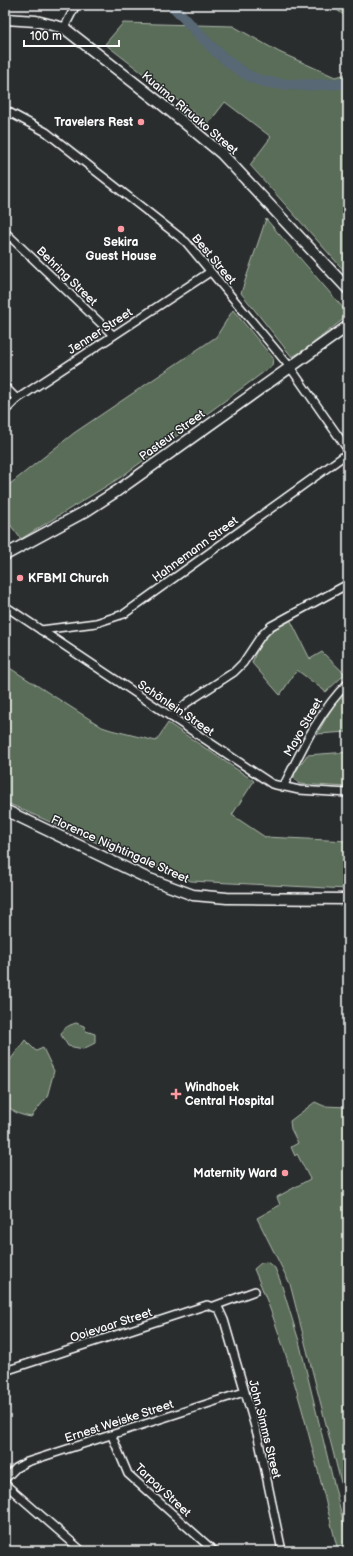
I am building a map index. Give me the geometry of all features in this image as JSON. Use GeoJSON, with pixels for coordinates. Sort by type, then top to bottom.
{"type":"FeatureCollection","features":[{"type":"Feature","properties":{"kind":"main road","name":"Kuaima Riruako Street"},"geometry":{"type":"LineString","coordinates":[[5,19],[36,21],[64,28],[212,144],[348,289]]}},
{"type":"Feature","properties":{"kind":"main road","name":"Pasteur Street"},"geometry":{"type":"LineString","coordinates":[[5,556],[111,495],[348,326]]}},
{"type":"Feature","properties":{"kind":"main road","name":"Florence Nightingale Street"},"geometry":{"type":"LineString","coordinates":[[5,810],[18,813],[149,874],[184,887],[227,894],[348,896]]}},
{"type":"Feature","properties":{"kind":"main road","name":"Florence Nightingale Street"},"geometry":{"type":"LineString","coordinates":[[5,810],[147,878],[193,895],[227,898],[348,899]]}},
{"type":"Feature","properties":{"kind":"street"},"geometry":{"type":"LineString","coordinates":[[64,28],[76,5]]}},
{"type":"Feature","properties":{"kind":"street","name":"Best Street"},"geometry":{"type":"LineString","coordinates":[[5,110],[46,132],[159,219],[186,242],[290,366],[348,451]]}},
{"type":"Feature","properties":{"kind":"street","name":"Behring Street"},"geometry":{"type":"LineString","coordinates":[[5,232],[113,335]]}},
{"type":"Feature","properties":{"kind":"street","name":"Jenner Street"},"geometry":{"type":"LineString","coordinates":[[5,411],[17,399],[210,272]]}},
{"type":"Feature","properties":{"kind":"street"},"geometry":{"type":"LineString","coordinates":[[5,386],[17,399]]}},
{"type":"Feature","properties":{"kind":"street","name":"Hahnemann Street"},"geometry":{"type":"LineString","coordinates":[[41,630],[96,623],[124,614],[348,451]]}},
{"type":"Feature","properties":{"kind":"street"},"geometry":{"type":"LineString","coordinates":[[170,717],[185,704],[234,672],[243,663],[260,636],[271,626],[348,584]]}},
{"type":"Feature","properties":{"kind":"street","name":"Schönlein Street"},"geometry":{"type":"LineString","coordinates":[[5,606],[272,784],[325,793],[348,793]]}},
{"type":"Feature","properties":{"kind":"street","name":"Mayo Street"},"geometry":{"type":"LineString","coordinates":[[283,787],[306,742],[331,701],[348,683]]}},
{"type":"Feature","properties":{"kind":"street","name":"Ooievaar Street"},"geometry":{"type":"LineString","coordinates":[[5,1371],[207,1305],[214,1306],[255,1291]]}},
{"type":"Feature","properties":{"kind":"street","name":"John Simms Street"},"geometry":{"type":"LineString","coordinates":[[214,1306],[219,1308],[222,1314],[258,1437],[282,1551]]}},
{"type":"Feature","properties":{"kind":"street","name":"Ernest Weiske Street"},"geometry":{"type":"LineString","coordinates":[[5,1479],[16,1468],[27,1462],[112,1436],[244,1392]]}},
{"type":"Feature","properties":{"kind":"street","name":"Tarpay Street"},"geometry":{"type":"LineString","coordinates":[[112,1436],[128,1474],[214,1551]]}},
{"type":"Feature","properties":{"kind":"street"},"geometry":{"type":"LineString","coordinates":[[5,1484],[82,1551]]}},
{"type":"Feature","properties":{"kind":"green space"},"geometry":{"type":"Polygon","coordinates":[[[330,5],[348,5],[348,18],[330,5]]]}},
{"type":"Feature","properties":{"kind":"green space"},"geometry":{"type":"Polygon","coordinates":[[[123,23],[233,26],[279,52],[335,77],[348,74],[348,275],[250,165],[271,137],[225,102],[208,124],[105,44],[123,23]]]}},
{"type":"Feature","properties":{"kind":"green space"},"geometry":{"type":"Polygon","coordinates":[[[266,219],[344,309],[346,317],[306,349],[292,357],[241,293],[266,219]]]}},
{"type":"Feature","properties":{"kind":"green space"},"geometry":{"type":"Polygon","coordinates":[[[233,310],[273,358],[272,366],[121,477],[21,539],[5,518],[5,488],[74,433],[216,337],[233,310]]]}},
{"type":"Feature","properties":{"kind":"green space"},"geometry":{"type":"Polygon","coordinates":[[[290,619],[310,659],[322,652],[345,674],[326,692],[297,670],[280,695],[252,663],[258,648],[266,636],[290,619]]]}},
{"type":"Feature","properties":{"kind":"green space"},"geometry":{"type":"Polygon","coordinates":[[[5,665],[102,727],[156,741],[168,723],[254,781],[232,815],[265,837],[348,841],[348,889],[191,881],[95,842],[5,802],[5,665]]]}},
{"type":"Feature","properties":{"kind":"green space"},"geometry":{"type":"Polygon","coordinates":[[[348,687],[348,732],[317,734],[340,694],[348,687]]]}},
{"type":"Feature","properties":{"kind":"green space"},"geometry":{"type":"Polygon","coordinates":[[[348,752],[348,787],[299,784],[294,778],[294,774],[307,755],[348,752]]]}},
{"type":"Feature","properties":{"kind":"green space"},"geometry":{"type":"Polygon","coordinates":[[[76,1023],[84,1026],[86,1031],[95,1034],[95,1043],[83,1049],[68,1046],[61,1035],[63,1030],[76,1023]]]}},
{"type":"Feature","properties":{"kind":"green space"},"geometry":{"type":"Polygon","coordinates":[[[25,1040],[36,1051],[43,1048],[54,1071],[47,1097],[31,1117],[16,1112],[7,1105],[5,1101],[5,1067],[25,1040]]]}},
{"type":"Feature","properties":{"kind":"green space"},"geometry":{"type":"Polygon","coordinates":[[[315,1102],[324,1106],[348,1107],[348,1510],[290,1284],[257,1218],[280,1205],[277,1197],[310,1179],[297,1154],[295,1156],[291,1147],[298,1143],[291,1129],[290,1121],[315,1102]]]}},
{"type":"Feature","properties":{"kind":"green space"},"geometry":{"type":"Polygon","coordinates":[[[267,1262],[275,1268],[299,1341],[348,1541],[348,1551],[338,1551],[302,1408],[268,1303],[254,1269],[261,1263],[267,1262]]]}},
{"type":"Feature","properties":{"kind":"waterway"},"geometry":{"type":"LineString","coordinates":[[172,5],[218,53],[239,70],[251,77],[272,83],[298,85],[348,83]]}},
{"type":"Feature","properties":{"kind":"place","name":"Travelers Rest"},"geometry":{"type":"Point","coordinates":[141,122]}},
{"type":"Feature","properties":{"kind":"place","name":"Sekira Guest House"},"geometry":{"type":"Point","coordinates":[121,229]}},
{"type":"Feature","properties":{"kind":"place","name":"KFBMI Church"},"geometry":{"type":"Point","coordinates":[20,578]}},
{"type":"Feature","properties":{"kind":"place","name":"Windhoek Central Hospital"},"geometry":{"type":"Point","coordinates":[176,1094]}},
{"type":"Feature","properties":{"kind":"place","name":"Maternity Ward"},"geometry":{"type":"Point","coordinates":[285,1173]}}]}
